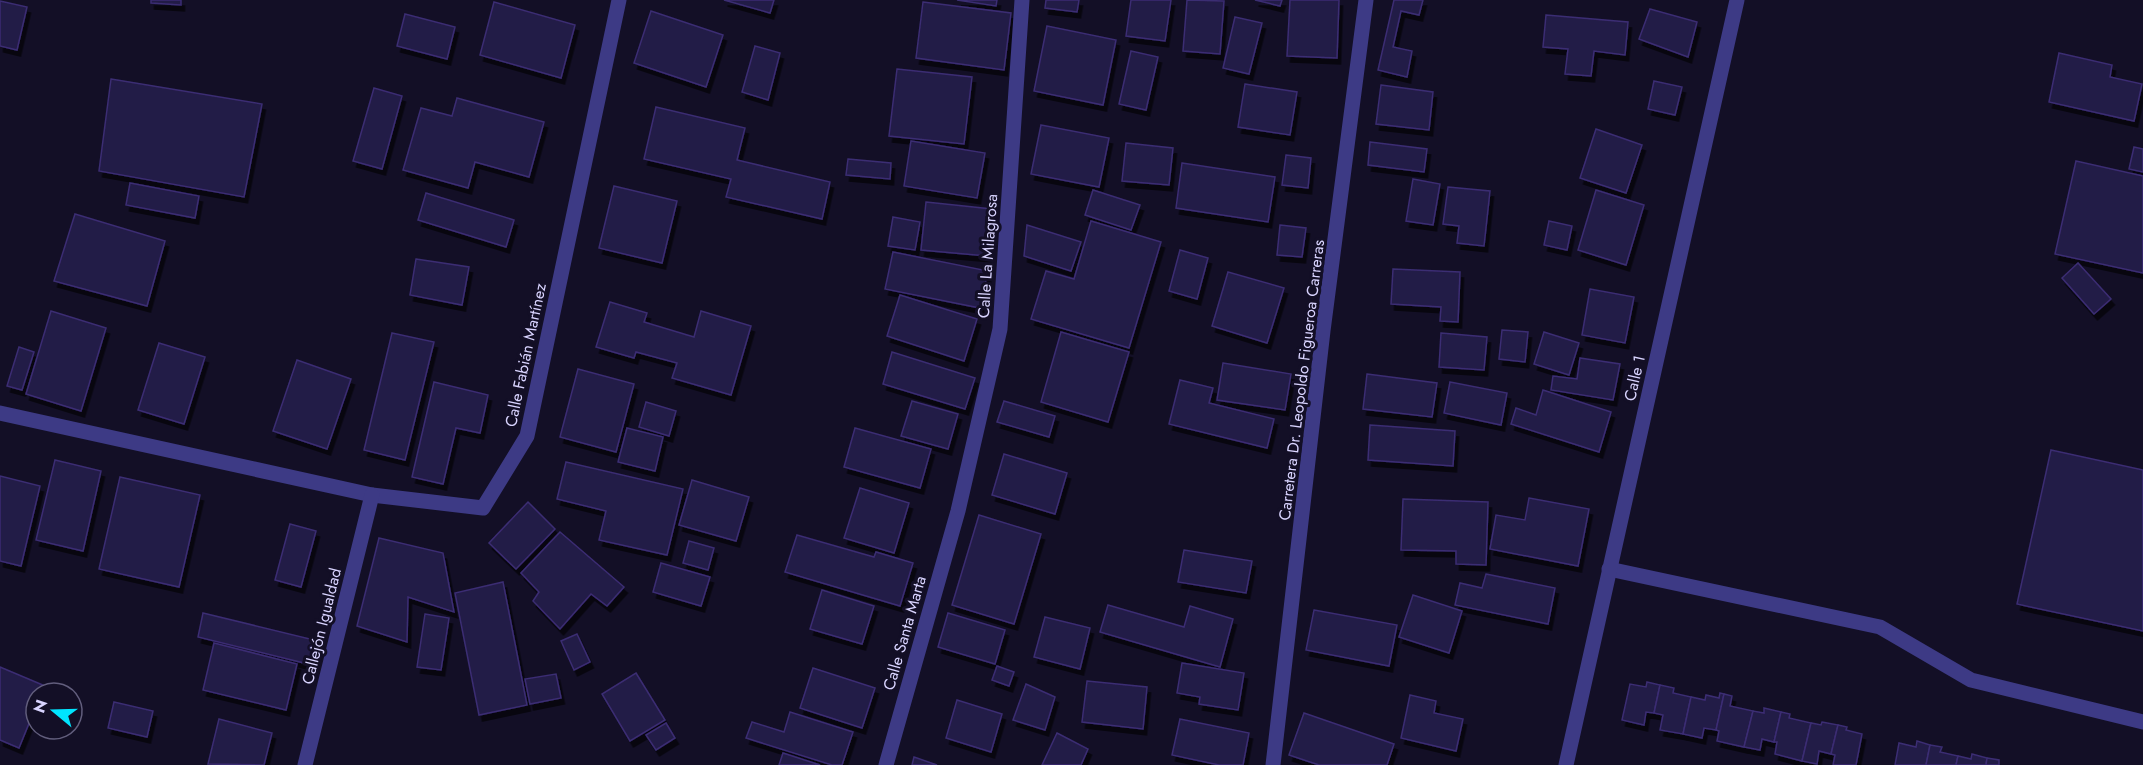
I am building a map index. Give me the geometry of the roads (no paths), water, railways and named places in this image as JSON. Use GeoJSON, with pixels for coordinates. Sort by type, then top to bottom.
{"type":"FeatureCollection","features":[{"type":"Feature","properties":{"kind":"street","name":"Calle Fabián Martínez"},"geometry":{"type":"LineString","coordinates":[[0,413],[372,495],[483,508],[527,436],[619,0]]}},
{"type":"Feature","properties":{"kind":"street","name":"Calle La Milagrosa"},"geometry":{"type":"LineString","coordinates":[[958,511],[1000,329],[1022,0]]}},
{"type":"Feature","properties":{"kind":"street","name":"Carretera Dr. Leopoldo Figueroa Carreras"},"geometry":{"type":"LineString","coordinates":[[1272,765],[1323,332],[1366,0]]}},
{"type":"Feature","properties":{"kind":"street","name":"Calle 1"},"geometry":{"type":"LineString","coordinates":[[1566,765],[1737,0]]}},
{"type":"Feature","properties":{"kind":"street","name":"Callejón Igualdad"},"geometry":{"type":"LineString","coordinates":[[305,765],[372,495]]}},
{"type":"Feature","properties":{"kind":"street","name":"Calle Santa Marta"},"geometry":{"type":"LineString","coordinates":[[886,765],[958,511]]}},
{"type":"Feature","properties":{"kind":"street"},"geometry":{"type":"LineString","coordinates":[[1610,569],[1880,627],[1971,680],[2143,722]]}}]}
